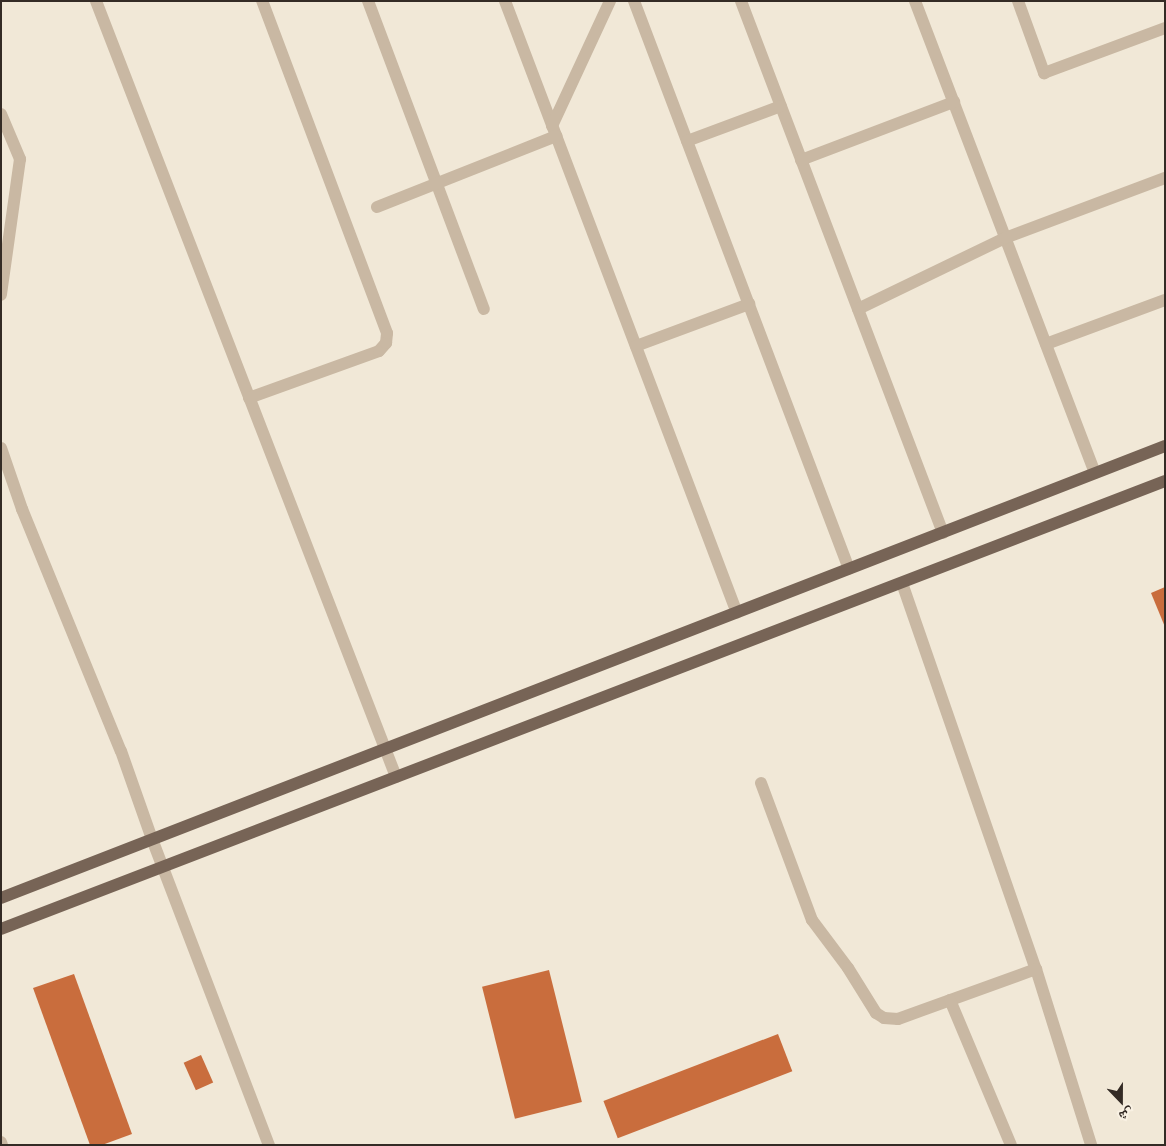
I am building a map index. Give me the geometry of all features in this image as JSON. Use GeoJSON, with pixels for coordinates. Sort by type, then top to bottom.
{"type":"FeatureCollection","features":[{"type":"Feature","properties":{"kind":"main road"},"geometry":{"type":"LineString","coordinates":[[1,898],[1165,446]]}},
{"type":"Feature","properties":{"kind":"main road"},"geometry":{"type":"LineString","coordinates":[[1,929],[1165,481]]}},
{"type":"Feature","properties":{"kind":"street"},"geometry":{"type":"LineString","coordinates":[[96,1],[396,776]]}},
{"type":"Feature","properties":{"kind":"street"},"geometry":{"type":"LineString","coordinates":[[249,398],[379,351],[386,343],[387,333],[262,1]]}},
{"type":"Feature","properties":{"kind":"street"},"geometry":{"type":"LineString","coordinates":[[368,1],[484,309]]}},
{"type":"Feature","properties":{"kind":"street"},"geometry":{"type":"LineString","coordinates":[[505,1],[737,613]]}},
{"type":"Feature","properties":{"kind":"street"},"geometry":{"type":"LineString","coordinates":[[377,207],[437,185],[554,131],[610,1]]}},
{"type":"Feature","properties":{"kind":"street"},"geometry":{"type":"LineString","coordinates":[[634,1],[849,569]]}},
{"type":"Feature","properties":{"kind":"street"},"geometry":{"type":"LineString","coordinates":[[741,1],[943,533]]}},
{"type":"Feature","properties":{"kind":"street"},"geometry":{"type":"LineString","coordinates":[[915,1],[1094,473]]}},
{"type":"Feature","properties":{"kind":"street"},"geometry":{"type":"LineString","coordinates":[[1018,1],[1044,73],[1165,28]]}},
{"type":"Feature","properties":{"kind":"street"},"geometry":{"type":"LineString","coordinates":[[801,160],[954,102]]}},
{"type":"Feature","properties":{"kind":"street"},"geometry":{"type":"LineString","coordinates":[[687,141],[781,106]]}},
{"type":"Feature","properties":{"kind":"street"},"geometry":{"type":"LineString","coordinates":[[1,114],[20,158],[1,295]]}},
{"type":"Feature","properties":{"kind":"street"},"geometry":{"type":"LineString","coordinates":[[858,309],[1005,238],[1165,178]]}},
{"type":"Feature","properties":{"kind":"street"},"geometry":{"type":"LineString","coordinates":[[1046,344],[1165,300]]}},
{"type":"Feature","properties":{"kind":"street"},"geometry":{"type":"LineString","coordinates":[[636,346],[749,304]]}},
{"type":"Feature","properties":{"kind":"street"},"geometry":{"type":"LineString","coordinates":[[1,448],[22,509],[122,752],[162,866],[269,1145]]}},
{"type":"Feature","properties":{"kind":"street"},"geometry":{"type":"LineString","coordinates":[[902,583],[1036,969],[1091,1145]]}},
{"type":"Feature","properties":{"kind":"street"},"geometry":{"type":"LineString","coordinates":[[761,783],[812,920],[848,968],[876,1014],[884,1018],[898,1019],[1036,969]]}},
{"type":"Feature","properties":{"kind":"street"},"geometry":{"type":"LineString","coordinates":[[950,1000],[1011,1145]]}},
{"type":"Feature","properties":{"kind":"building"},"geometry":{"type":"Polygon","coordinates":[[[1165,587],[1165,627],[1151,593],[1165,587]]]}},
{"type":"Feature","properties":{"kind":"building"},"geometry":{"type":"Polygon","coordinates":[[[549,970],[582,1102],[515,1119],[482,987],[549,970]]]}},
{"type":"Feature","properties":{"kind":"building"},"geometry":{"type":"Polygon","coordinates":[[[74,974],[132,1134],[102,1145],[90,1145],[33,988],[74,974]]]}},
{"type":"Feature","properties":{"kind":"building"},"geometry":{"type":"Polygon","coordinates":[[[778,1034],[792,1071],[618,1138],[603,1101],[778,1034]]]}},
{"type":"Feature","properties":{"kind":"building"},"geometry":{"type":"Polygon","coordinates":[[[201,1055],[213,1082],[196,1090],[184,1063],[201,1055]]]}}]}
